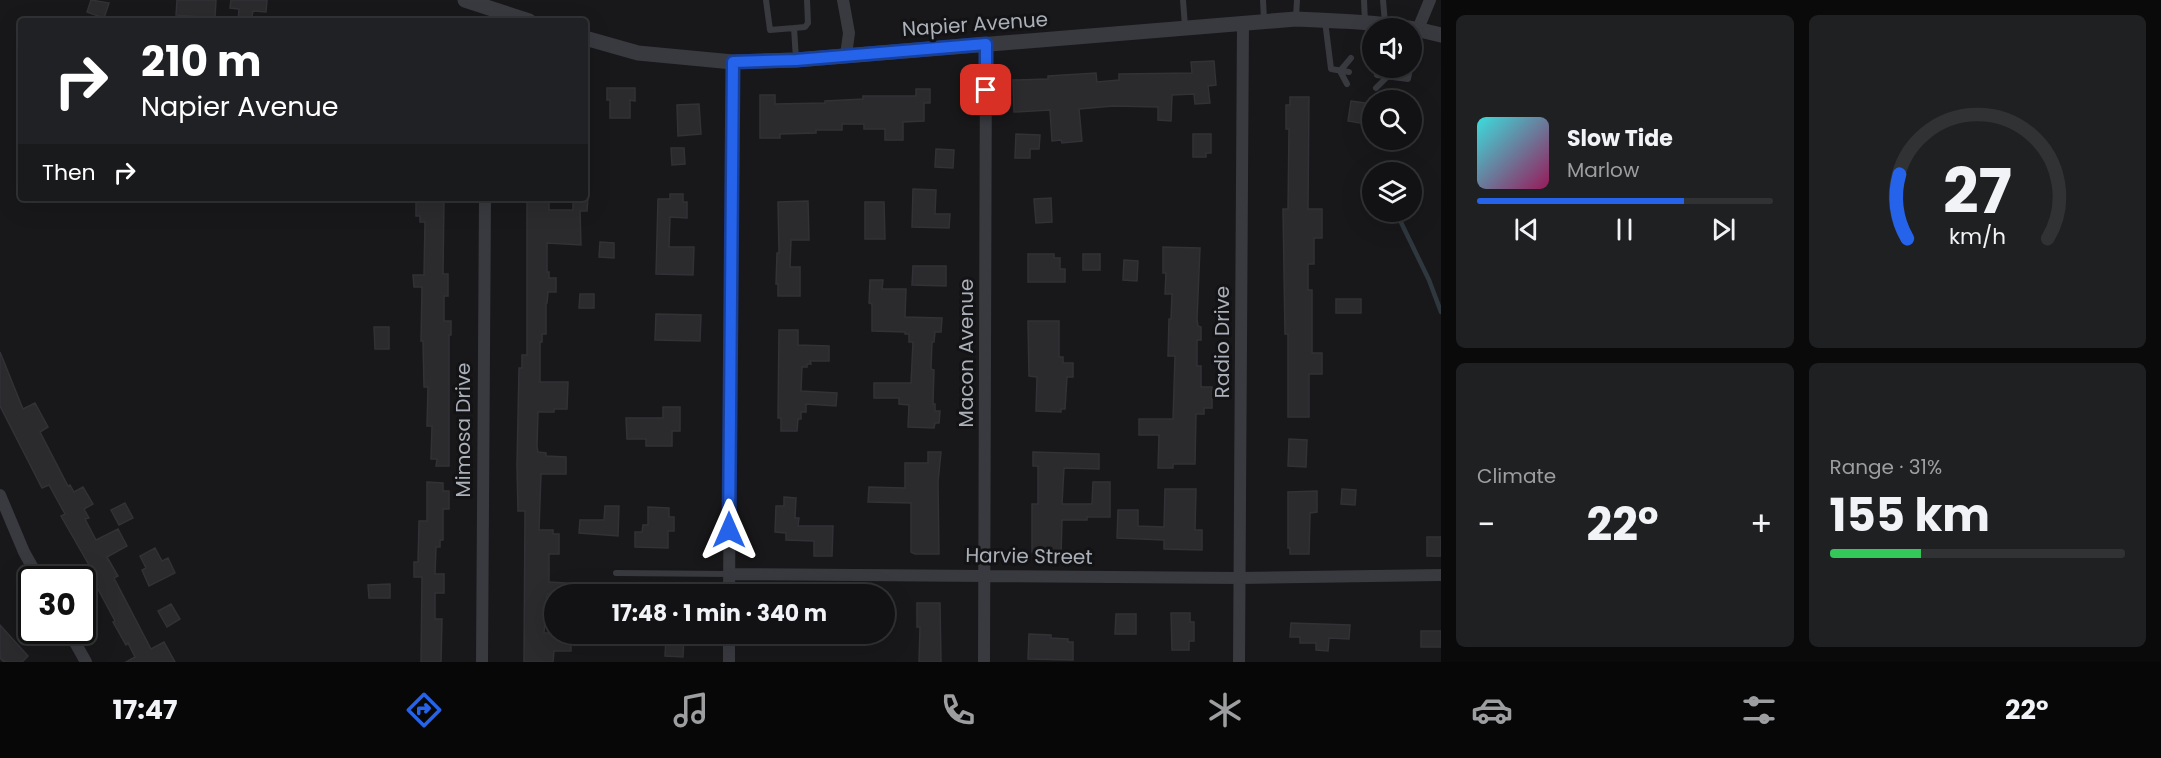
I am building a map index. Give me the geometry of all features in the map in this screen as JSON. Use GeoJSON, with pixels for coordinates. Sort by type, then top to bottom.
{"type":"FeatureCollection","features":[{"type":"Feature","properties":{"kind":"street"},"geometry":{"type":"LineString","coordinates":[[465,0],[489,15],[509,18]]}},
{"type":"Feature","properties":{"kind":"street"},"geometry":{"type":"LineString","coordinates":[[843,0],[849,33],[846,55]]}},
{"type":"Feature","properties":{"kind":"street"},"geometry":{"type":"LineString","coordinates":[[1422,21],[1430,0]]}},
{"type":"Feature","properties":{"kind":"street","name":"Napier Avenue"},"geometry":{"type":"LineString","coordinates":[[588,39],[638,53],[733,62],[796,60],[1243,22],[1296,19],[1362,23]]}},
{"type":"Feature","properties":{"kind":"street","name":"Radio Drive"},"geometry":{"type":"LineString","coordinates":[[1239,662],[1243,22]]}},
{"type":"Feature","properties":{"kind":"street","name":"Napier Avenue"},"geometry":{"type":"LineString","coordinates":[[1422,30],[1441,35]]}},
{"type":"Feature","properties":{"kind":"street","name":"Macon Avenue"},"geometry":{"type":"LineString","coordinates":[[984,662],[986,44]]}},
{"type":"Feature","properties":{"kind":"street"},"geometry":{"type":"LineString","coordinates":[[729,584],[733,62]]}},
{"type":"Feature","properties":{"kind":"street","name":"Mimosa Drive"},"geometry":{"type":"LineString","coordinates":[[482,662],[485,201]]}},
{"type":"Feature","properties":{"kind":"street"},"geometry":{"type":"LineString","coordinates":[[0,495],[32,566]]}},
{"type":"Feature","properties":{"kind":"street","name":"Harvie Street"},"geometry":{"type":"LineString","coordinates":[[729,574],[984,574],[1240,578],[1441,575]]}},
{"type":"Feature","properties":{"kind":"street"},"geometry":{"type":"LineString","coordinates":[[76,644],[86,662]]}},
{"type":"Feature","properties":{"kind":"street"},"geometry":{"type":"LineString","coordinates":[[729,644],[729,662]]}},
{"type":"Feature","properties":{"kind":"lane"},"geometry":{"type":"LineString","coordinates":[[766,0],[770,30],[805,27],[808,23],[807,0]]}},
{"type":"Feature","properties":{"kind":"lane"},"geometry":{"type":"LineString","coordinates":[[1183,0],[1185,28]]}},
{"type":"Feature","properties":{"kind":"lane"},"geometry":{"type":"LineString","coordinates":[[1263,0],[1264,21]]}},
{"type":"Feature","properties":{"kind":"lane"},"geometry":{"type":"LineString","coordinates":[[1296,19],[1297,0]]}},
{"type":"Feature","properties":{"kind":"lane"},"geometry":{"type":"LineString","coordinates":[[1364,0],[1365,18]]}},
{"type":"Feature","properties":{"kind":"lane"},"geometry":{"type":"LineString","coordinates":[[1383,0],[1384,18]]}},
{"type":"Feature","properties":{"kind":"lane"},"geometry":{"type":"LineString","coordinates":[[1325,20],[1331,69],[1349,72]]}},
{"type":"Feature","properties":{"kind":"lane"},"geometry":{"type":"LineString","coordinates":[[794,28],[796,60]]}},
{"type":"Feature","properties":{"kind":"lane"},"geometry":{"type":"LineString","coordinates":[[1340,71],[1351,58]]}},
{"type":"Feature","properties":{"kind":"lane"},"geometry":{"type":"LineString","coordinates":[[1340,71],[1347,84]]}},
{"type":"Feature","properties":{"kind":"lane"},"geometry":{"type":"LineString","coordinates":[[1376,88],[1386,78]]}},
{"type":"Feature","properties":{"kind":"lane","name":"Harvie Street"},"geometry":{"type":"LineString","coordinates":[[616,573],[729,574]]}},
{"type":"Feature","properties":{"kind":"building"},"geometry":{"type":"Polygon","coordinates":[[[91,0],[109,3],[104,18],[87,12],[91,0]]]}},
{"type":"Feature","properties":{"kind":"building"},"geometry":{"type":"Polygon","coordinates":[[[177,0],[216,0],[215,18],[176,15],[177,0]]]}},
{"type":"Feature","properties":{"kind":"building"},"geometry":{"type":"Polygon","coordinates":[[[231,0],[267,0],[266,12],[253,11],[252,18],[238,18],[239,9],[230,8],[231,0]]]}},
{"type":"Feature","properties":{"kind":"building"},"geometry":{"type":"Polygon","coordinates":[[[1214,61],[1216,85],[1208,86],[1210,103],[1195,104],[1194,94],[1172,95],[1171,121],[1158,120],[1158,107],[1113,106],[1079,109],[1082,141],[1062,143],[1061,140],[1052,141],[1050,110],[1014,112],[1013,80],[1048,79],[1048,76],[1096,73],[1097,82],[1119,80],[1119,74],[1192,73],[1191,62],[1214,61]]]}},
{"type":"Feature","properties":{"kind":"building"},"geometry":{"type":"Polygon","coordinates":[[[607,88],[635,88],[635,101],[630,100],[630,118],[610,118],[607,88]]]}},
{"type":"Feature","properties":{"kind":"building"},"geometry":{"type":"Polygon","coordinates":[[[916,89],[930,89],[930,103],[924,103],[924,121],[903,122],[903,140],[885,140],[885,129],[864,129],[864,124],[842,124],[842,130],[816,130],[816,133],[780,134],[780,138],[760,138],[760,95],[775,95],[775,104],[825,103],[825,101],[863,99],[863,96],[916,96],[916,89]]]}},
{"type":"Feature","properties":{"kind":"building"},"geometry":{"type":"Polygon","coordinates":[[[1290,97],[1309,97],[1308,209],[1322,209],[1322,238],[1314,238],[1314,264],[1308,264],[1308,290],[1312,290],[1312,353],[1322,353],[1322,374],[1309,374],[1309,417],[1288,417],[1288,334],[1285,334],[1283,209],[1288,209],[1289,129],[1286,129],[1286,105],[1290,105],[1290,97]]]}},
{"type":"Feature","properties":{"kind":"building"},"geometry":{"type":"Polygon","coordinates":[[[1351,101],[1362,103],[1362,123],[1348,121],[1351,101]]]}},
{"type":"Feature","properties":{"kind":"building"},"geometry":{"type":"Polygon","coordinates":[[[699,104],[701,134],[678,136],[677,105],[699,104]]]}},
{"type":"Feature","properties":{"kind":"building"},"geometry":{"type":"Polygon","coordinates":[[[1016,134],[1040,135],[1039,149],[1030,149],[1030,158],[1015,158],[1016,134]]]}},
{"type":"Feature","properties":{"kind":"building"},"geometry":{"type":"Polygon","coordinates":[[[1193,134],[1211,134],[1211,153],[1206,153],[1206,157],[1193,157],[1193,134]]]}},
{"type":"Feature","properties":{"kind":"building"},"geometry":{"type":"Polygon","coordinates":[[[671,148],[684,148],[685,164],[672,165],[671,148]]]}},
{"type":"Feature","properties":{"kind":"building"},"geometry":{"type":"Polygon","coordinates":[[[936,149],[954,150],[953,168],[935,167],[936,149]]]}},
{"type":"Feature","properties":{"kind":"building"},"geometry":{"type":"Polygon","coordinates":[[[913,189],[936,190],[935,214],[950,214],[949,228],[912,227],[913,189]]]}},
{"type":"Feature","properties":{"kind":"building"},"geometry":{"type":"Polygon","coordinates":[[[670,194],[683,194],[683,202],[687,202],[687,218],[670,217],[669,247],[694,247],[693,275],[656,274],[658,199],[670,199],[670,194]]]}},
{"type":"Feature","properties":{"kind":"building"},"geometry":{"type":"Polygon","coordinates":[[[1051,198],[1052,222],[1036,223],[1034,199],[1051,198]]]}},
{"type":"Feature","properties":{"kind":"building"},"geometry":{"type":"Polygon","coordinates":[[[416,201],[444,201],[443,274],[448,274],[448,296],[444,296],[444,321],[451,321],[451,335],[449,335],[449,466],[436,466],[437,459],[431,459],[432,426],[427,426],[428,387],[424,387],[423,341],[421,341],[422,287],[414,287],[413,275],[424,275],[425,222],[420,222],[420,216],[416,216],[416,201]]]}},
{"type":"Feature","properties":{"kind":"building"},"geometry":{"type":"Polygon","coordinates":[[[527,201],[549,201],[549,210],[573,210],[573,201],[588,201],[587,211],[580,211],[581,245],[547,243],[547,272],[549,272],[549,278],[556,278],[556,292],[548,292],[546,303],[546,334],[542,334],[542,342],[540,342],[540,382],[568,382],[567,409],[538,412],[537,446],[538,452],[546,453],[546,456],[566,457],[566,474],[541,474],[539,530],[553,530],[553,534],[559,534],[559,554],[549,554],[549,582],[583,584],[544,584],[544,644],[571,644],[571,651],[554,651],[553,662],[524,662],[525,511],[518,511],[517,465],[519,368],[522,368],[522,355],[527,355],[527,201]]]}},
{"type":"Feature","properties":{"kind":"building"},"geometry":{"type":"Polygon","coordinates":[[[808,201],[809,240],[791,240],[790,267],[800,267],[800,296],[778,296],[778,284],[776,284],[777,253],[779,253],[778,202],[808,201]]]}},
{"type":"Feature","properties":{"kind":"building"},"geometry":{"type":"Polygon","coordinates":[[[865,202],[884,202],[885,239],[865,239],[865,202]]]}},
{"type":"Feature","properties":{"kind":"building"},"geometry":{"type":"Polygon","coordinates":[[[600,242],[614,243],[614,258],[599,257],[600,242]]]}},
{"type":"Feature","properties":{"kind":"building"},"geometry":{"type":"Polygon","coordinates":[[[1163,247],[1200,248],[1197,319],[1198,326],[1201,327],[1201,340],[1197,340],[1197,366],[1201,366],[1201,387],[1212,387],[1212,408],[1204,408],[1204,414],[1196,414],[1195,464],[1173,464],[1173,468],[1158,468],[1159,435],[1139,435],[1139,419],[1173,419],[1175,356],[1168,356],[1172,294],[1165,294],[1166,273],[1163,273],[1163,247]]]}},
{"type":"Feature","properties":{"kind":"building"},"geometry":{"type":"Polygon","coordinates":[[[1028,254],[1054,254],[1054,258],[1060,258],[1060,269],[1065,269],[1065,282],[1028,282],[1028,254]]]}},
{"type":"Feature","properties":{"kind":"building"},"geometry":{"type":"Polygon","coordinates":[[[1083,254],[1100,254],[1100,270],[1083,270],[1083,254]]]}},
{"type":"Feature","properties":{"kind":"building"},"geometry":{"type":"Polygon","coordinates":[[[1124,260],[1138,261],[1137,281],[1123,280],[1124,260]]]}},
{"type":"Feature","properties":{"kind":"building"},"geometry":{"type":"Polygon","coordinates":[[[913,266],[946,266],[946,286],[912,285],[913,266]]]}},
{"type":"Feature","properties":{"kind":"building"},"geometry":{"type":"Polygon","coordinates":[[[870,280],[883,280],[882,289],[906,289],[905,317],[942,318],[941,332],[935,332],[934,342],[932,342],[933,404],[935,404],[935,411],[940,411],[939,423],[935,423],[934,428],[908,427],[909,405],[899,404],[899,398],[874,398],[874,383],[911,383],[913,342],[909,342],[909,334],[905,332],[872,331],[872,304],[869,303],[870,280]]]}},
{"type":"Feature","properties":{"kind":"building"},"geometry":{"type":"Polygon","coordinates":[[[580,294],[594,294],[594,308],[579,308],[580,294]]]}},
{"type":"Feature","properties":{"kind":"building"},"geometry":{"type":"Polygon","coordinates":[[[1336,299],[1361,299],[1361,313],[1336,313],[1336,299]]]}},
{"type":"Feature","properties":{"kind":"building"},"geometry":{"type":"Polygon","coordinates":[[[656,314],[701,315],[700,341],[655,340],[656,314]]]}},
{"type":"Feature","properties":{"kind":"building"},"geometry":{"type":"Polygon","coordinates":[[[1028,321],[1059,321],[1059,357],[1063,357],[1063,363],[1073,363],[1073,377],[1067,377],[1065,409],[1061,409],[1061,412],[1036,411],[1037,377],[1029,376],[1028,321]]]}},
{"type":"Feature","properties":{"kind":"building"},"geometry":{"type":"Polygon","coordinates":[[[374,327],[389,327],[389,349],[375,349],[374,327]]]}},
{"type":"Feature","properties":{"kind":"building"},"geometry":{"type":"Polygon","coordinates":[[[779,330],[798,330],[798,345],[829,346],[829,361],[810,361],[811,364],[807,364],[807,367],[802,367],[801,391],[837,393],[836,406],[806,404],[806,412],[801,412],[801,419],[798,419],[797,431],[781,431],[781,418],[778,418],[779,330]]]}},
{"type":"Feature","properties":{"kind":"building"},"geometry":{"type":"Polygon","coordinates":[[[0,352],[23,409],[35,403],[48,427],[40,432],[68,486],[70,485],[74,492],[83,487],[93,504],[84,509],[89,518],[85,519],[96,540],[118,529],[127,546],[107,557],[118,576],[114,578],[151,649],[164,642],[175,662],[126,662],[135,657],[113,622],[115,621],[96,585],[96,566],[90,566],[61,516],[65,514],[49,485],[42,488],[0,406],[0,352]]]}},
{"type":"Feature","properties":{"kind":"building"},"geometry":{"type":"Polygon","coordinates":[[[663,407],[680,407],[680,431],[672,431],[672,446],[646,446],[646,439],[627,439],[626,418],[663,418],[663,407]]]}},
{"type":"Feature","properties":{"kind":"building"},"geometry":{"type":"Polygon","coordinates":[[[1289,439],[1307,440],[1306,467],[1288,466],[1289,439]]]}},
{"type":"Feature","properties":{"kind":"building"},"geometry":{"type":"Polygon","coordinates":[[[928,452],[941,452],[938,482],[939,554],[915,554],[911,552],[911,503],[868,502],[869,487],[905,488],[905,463],[928,463],[928,452]]]}},
{"type":"Feature","properties":{"kind":"building"},"geometry":{"type":"Polygon","coordinates":[[[1033,452],[1099,454],[1099,469],[1064,468],[1062,504],[1092,504],[1093,482],[1110,482],[1110,517],[1062,520],[1061,557],[1040,557],[1041,552],[1032,552],[1032,504],[1038,504],[1038,466],[1033,466],[1033,452]]]}},
{"type":"Feature","properties":{"kind":"building"},"geometry":{"type":"Polygon","coordinates":[[[427,482],[443,483],[443,491],[449,491],[449,509],[443,509],[443,540],[440,540],[440,547],[436,547],[435,574],[444,574],[444,593],[435,593],[435,619],[442,619],[441,662],[421,662],[422,577],[414,577],[414,562],[418,562],[419,521],[427,521],[427,482]]]}},
{"type":"Feature","properties":{"kind":"building"},"geometry":{"type":"Polygon","coordinates":[[[1165,489],[1196,489],[1195,530],[1202,530],[1202,550],[1164,549],[1164,540],[1117,538],[1118,510],[1138,510],[1138,526],[1164,527],[1165,489]]]}},
{"type":"Feature","properties":{"kind":"building"},"geometry":{"type":"Polygon","coordinates":[[[1342,489],[1356,490],[1355,505],[1341,504],[1342,489]]]}},
{"type":"Feature","properties":{"kind":"building"},"geometry":{"type":"Polygon","coordinates":[[[1317,491],[1317,512],[1310,513],[1309,554],[1290,554],[1290,548],[1288,548],[1288,492],[1317,491]]]}},
{"type":"Feature","properties":{"kind":"building"},"geometry":{"type":"Polygon","coordinates":[[[784,497],[796,498],[795,518],[799,518],[798,526],[833,526],[832,556],[814,556],[814,541],[786,540],[786,533],[775,532],[776,506],[784,506],[784,497]]]}},
{"type":"Feature","properties":{"kind":"building"},"geometry":{"type":"Polygon","coordinates":[[[125,503],[133,518],[119,525],[111,510],[125,503]]]}},
{"type":"Feature","properties":{"kind":"building"},"geometry":{"type":"Polygon","coordinates":[[[605,506],[619,506],[618,536],[579,533],[580,520],[604,520],[605,506]]]}},
{"type":"Feature","properties":{"kind":"building"},"geometry":{"type":"Polygon","coordinates":[[[648,507],[669,508],[669,517],[674,517],[674,531],[668,531],[668,548],[635,547],[635,532],[642,532],[643,525],[648,525],[648,507]]]}},
{"type":"Feature","properties":{"kind":"building"},"geometry":{"type":"Polygon","coordinates":[[[1427,537],[1441,537],[1441,556],[1427,556],[1427,537]]]}},
{"type":"Feature","properties":{"kind":"building"},"geometry":{"type":"Polygon","coordinates":[[[155,548],[162,561],[168,558],[175,573],[149,586],[142,570],[146,568],[140,556],[155,548]]]}},
{"type":"Feature","properties":{"kind":"building"},"geometry":{"type":"Polygon","coordinates":[[[390,584],[390,598],[369,598],[368,585],[390,584]]]}},
{"type":"Feature","properties":{"kind":"building"},"geometry":{"type":"Polygon","coordinates":[[[917,603],[940,603],[941,662],[919,662],[920,627],[917,627],[917,603]]]}},
{"type":"Feature","properties":{"kind":"building"},"geometry":{"type":"Polygon","coordinates":[[[171,604],[180,619],[167,627],[158,611],[171,604]]]}},
{"type":"Feature","properties":{"kind":"building"},"geometry":{"type":"Polygon","coordinates":[[[1171,613],[1190,613],[1190,622],[1194,622],[1194,641],[1189,641],[1189,650],[1172,650],[1171,613]]]}},
{"type":"Feature","properties":{"kind":"building"},"geometry":{"type":"Polygon","coordinates":[[[1116,614],[1136,614],[1136,634],[1115,634],[1116,614]]]}},
{"type":"Feature","properties":{"kind":"building"},"geometry":{"type":"Polygon","coordinates":[[[1291,623],[1350,625],[1349,639],[1329,638],[1328,651],[1316,650],[1316,643],[1300,643],[1300,637],[1290,637],[1291,623]]]}},
{"type":"Feature","properties":{"kind":"building"},"geometry":{"type":"Polygon","coordinates":[[[0,625],[28,656],[22,662],[4,662],[0,658],[0,625]]]}},
{"type":"Feature","properties":{"kind":"building"},"geometry":{"type":"Polygon","coordinates":[[[1421,631],[1441,631],[1441,647],[1421,647],[1421,631]]]}},
{"type":"Feature","properties":{"kind":"building"},"geometry":{"type":"Polygon","coordinates":[[[1029,634],[1051,635],[1051,638],[1068,639],[1068,642],[1073,642],[1073,660],[1028,659],[1029,634]]]}},
{"type":"Feature","properties":{"kind":"building"},"geometry":{"type":"Polygon","coordinates":[[[666,644],[684,644],[683,657],[665,656],[666,644]]]}},
{"type":"Feature","properties":{"kind":"waterway"},"geometry":{"type":"LineString","coordinates":[[1401,222],[1429,280],[1441,312]]}},
{"type":"Feature","properties":{"kind":"route"},"geometry":{"type":"LineString","coordinates":[[729,530],[733,62],[796,60],[986,44],[986,90]]}}]}
